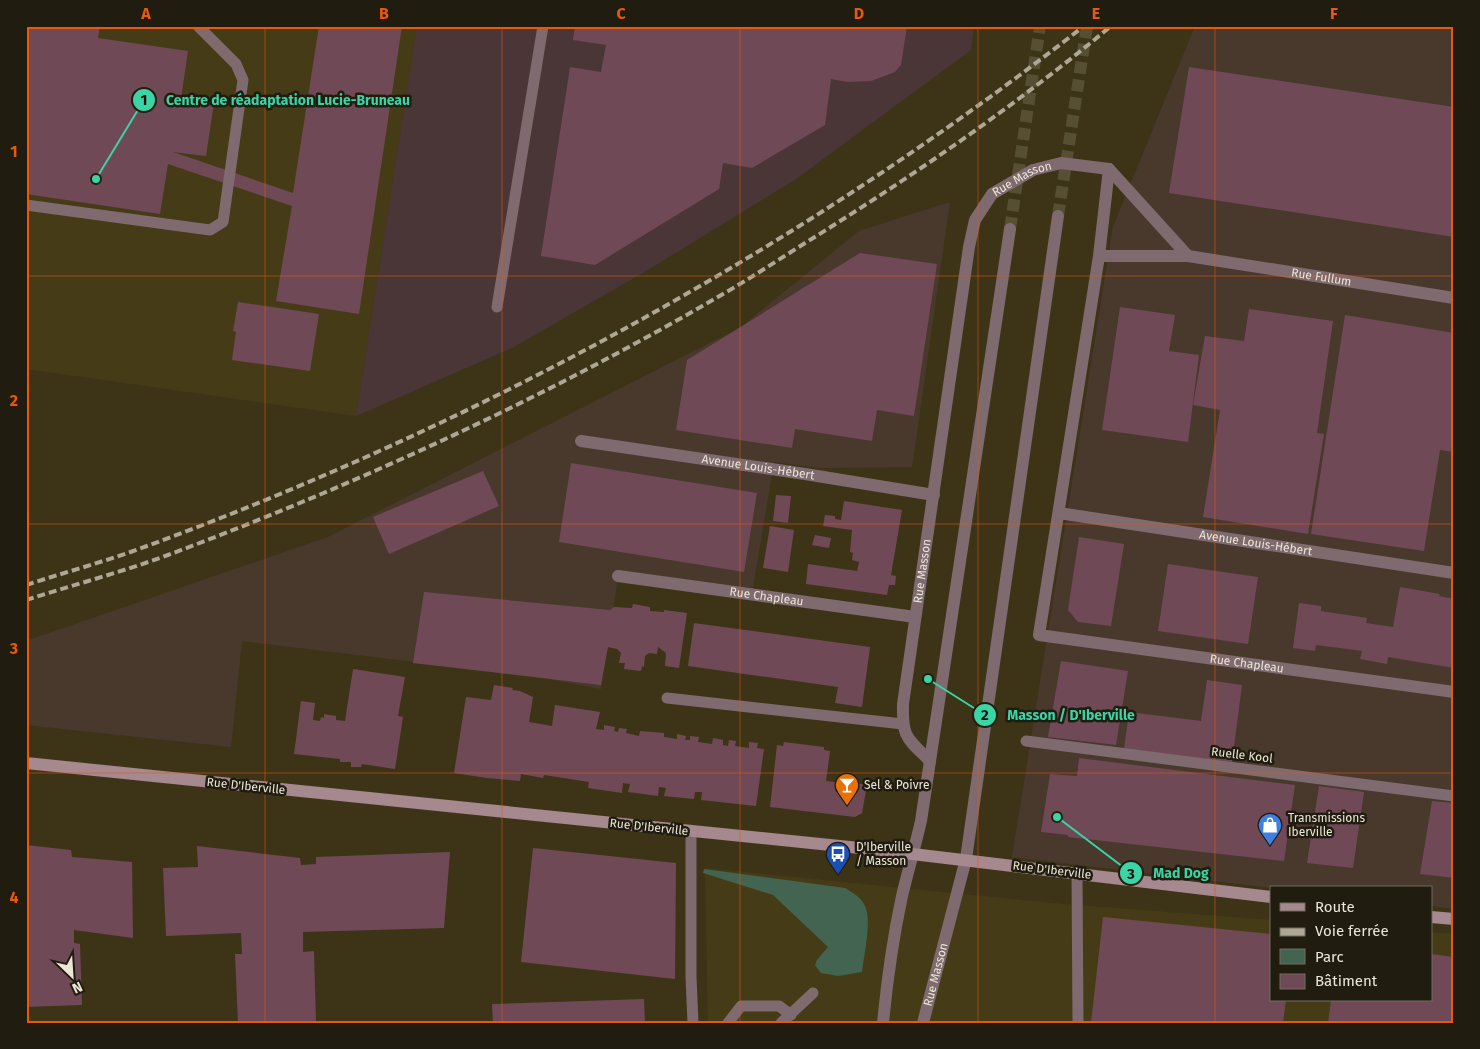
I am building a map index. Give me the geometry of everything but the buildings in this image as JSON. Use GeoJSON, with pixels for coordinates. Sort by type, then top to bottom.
{"type":"FeatureCollection","features":[{"type":"Feature","properties":{"kind":"main road","name":"Rue D'Iberville"},"geometry":{"type":"LineString","coordinates":[[26,763],[966,859],[1270,897]]}},
{"type":"Feature","properties":{"kind":"main road"},"geometry":{"type":"LineString","coordinates":[[1432,917],[1454,920]]}},
{"type":"Feature","properties":{"kind":"street","name":"Rue Masson"},"geometry":{"type":"LineString","coordinates":[[902,724],[915,617],[969,247],[975,220],[992,194],[1033,170],[1062,163],[1109,169]]}},
{"type":"Feature","properties":{"kind":"street"},"geometry":{"type":"LineString","coordinates":[[1058,513],[1099,256],[1109,169]]}},
{"type":"Feature","properties":{"kind":"street"},"geometry":{"type":"LineString","coordinates":[[1109,169],[1188,256]]}},
{"type":"Feature","properties":{"kind":"street","name":"Rue Masson"},"geometry":{"type":"LineString","coordinates":[[923,1023],[966,859],[1058,216]]}},
{"type":"Feature","properties":{"kind":"street"},"geometry":{"type":"LineString","coordinates":[[883,1023],[885,997],[902,896],[914,855],[930,762],[1010,229]]}},
{"type":"Feature","properties":{"kind":"street","name":"Rue Fullum"},"geometry":{"type":"LineString","coordinates":[[1099,256],[1188,256],[1454,298]]}},
{"type":"Feature","properties":{"kind":"street","name":"Avenue Louis-Hébert"},"geometry":{"type":"LineString","coordinates":[[581,441],[934,495]]}},
{"type":"Feature","properties":{"kind":"street","name":"Avenue Louis-Hébert"},"geometry":{"type":"LineString","coordinates":[[1058,513],[1454,573]]}},
{"type":"Feature","properties":{"kind":"street","name":"Rue Chapleau"},"geometry":{"type":"LineString","coordinates":[[1058,513],[1039,635],[1454,692]]}},
{"type":"Feature","properties":{"kind":"street","name":"Rue Chapleau"},"geometry":{"type":"LineString","coordinates":[[618,576],[915,617]]}},
{"type":"Feature","properties":{"kind":"street"},"geometry":{"type":"LineString","coordinates":[[902,724],[906,737],[930,762]]}},
{"type":"Feature","properties":{"kind":"lane"},"geometry":{"type":"LineString","coordinates":[[26,204],[210,230],[224,222],[243,80],[236,64],[198,26]]}},
{"type":"Feature","properties":{"kind":"lane"},"geometry":{"type":"LineString","coordinates":[[497,307],[543,26]]}},
{"type":"Feature","properties":{"kind":"lane"},"geometry":{"type":"LineString","coordinates":[[667,698],[902,724]]}},
{"type":"Feature","properties":{"kind":"lane","name":"Ruelle Kool"},"geometry":{"type":"LineString","coordinates":[[1026,742],[1454,796]]}},
{"type":"Feature","properties":{"kind":"lane"},"geometry":{"type":"LineString","coordinates":[[691,831],[693,1023]]}},
{"type":"Feature","properties":{"kind":"lane"},"geometry":{"type":"LineString","coordinates":[[1077,873],[1078,1023]]}},
{"type":"Feature","properties":{"kind":"lane"},"geometry":{"type":"LineString","coordinates":[[781,1023],[813,993]]}},
{"type":"Feature","properties":{"kind":"lane"},"geometry":{"type":"LineString","coordinates":[[728,1023],[742,1006],[779,1006],[791,1015]]}},
{"type":"Feature","properties":{"kind":"shaded area"},"geometry":{"type":"Polygon","coordinates":[[[26,26],[417,26],[356,416],[26,369],[26,26]]]}},
{"type":"Feature","properties":{"kind":"shaded area"},"geometry":{"type":"Polygon","coordinates":[[[417,26],[974,26],[971,50],[796,179],[646,271],[512,348],[356,416],[417,26]]]}},
{"type":"Feature","properties":{"kind":"shaded area"},"geometry":{"type":"Polygon","coordinates":[[[1195,26],[1454,26],[1454,909],[1432,906],[1432,886],[1270,886],[1270,888],[1012,857],[1113,227],[1195,26]]]}},
{"type":"Feature","properties":{"kind":"shaded area"},"geometry":{"type":"Polygon","coordinates":[[[950,202],[912,467],[819,468],[774,462],[752,594],[618,576],[601,689],[539,677],[242,641],[231,747],[26,725],[26,641],[328,537],[741,327],[859,231],[950,202]]]}},
{"type":"Feature","properties":{"kind":"shaded area"},"geometry":{"type":"Polygon","coordinates":[[[705,868],[1064,904],[1270,920],[1270,1002],[1432,1002],[1432,932],[1454,934],[1454,1023],[708,1023],[705,868]]]}},
{"type":"Feature","properties":{"kind":"green space"},"geometry":{"type":"Polygon","coordinates":[[[704,869],[845,888],[861,900],[867,912],[868,929],[862,972],[838,976],[821,973],[815,965],[828,947],[773,895],[703,873],[704,869]]]}},
{"type":"Feature","properties":{"kind":"tunnel"},"geometry":{"type":"LineString","coordinates":[[1010,229],[1040,26]]}},
{"type":"Feature","properties":{"kind":"tunnel"},"geometry":{"type":"LineString","coordinates":[[1058,216],[1087,26]]}},
{"type":"Feature","properties":{"kind":"railway"},"geometry":{"type":"LineString","coordinates":[[26,585],[102,562],[272,497],[396,444],[517,385],[636,322],[752,255],[866,183],[977,107],[1084,26]]}},
{"type":"Feature","properties":{"kind":"railway"},"geometry":{"type":"LineString","coordinates":[[26,600],[168,555],[311,498],[452,436],[589,368],[735,287],[894,186],[1005,109],[1111,26]]}},
{"type":"Feature","properties":{"kind":"place","name":"Centre de réadaptation Lucie-Bruneau"},"geometry":{"type":"Point","coordinates":[96,179]}},
{"type":"Feature","properties":{"kind":"place","name":"Masson / D'Iberville"},"geometry":{"type":"Point","coordinates":[928,679]}},
{"type":"Feature","properties":{"kind":"place","name":"Sel & Poivre"},"geometry":{"type":"Point","coordinates":[847,806]}},
{"type":"Feature","properties":{"kind":"place","name":"Mad Dog"},"geometry":{"type":"Point","coordinates":[1057,817]}},
{"type":"Feature","properties":{"kind":"place","name":"Transmissions Iberville"},"geometry":{"type":"Point","coordinates":[1270,846]}},
{"type":"Feature","properties":{"kind":"place","name":"D'Iberville / Masson"},"geometry":{"type":"Point","coordinates":[838,875]}}]}
